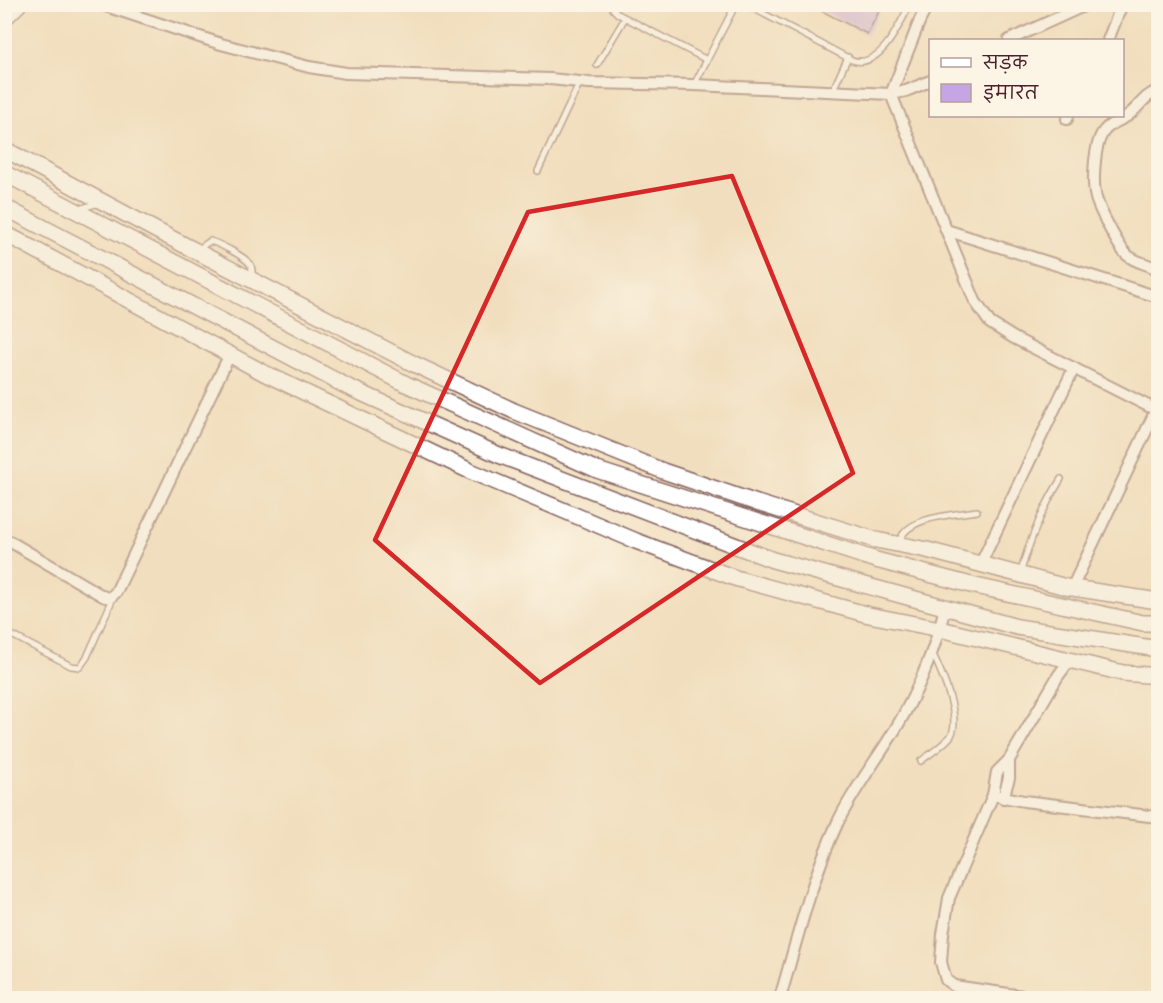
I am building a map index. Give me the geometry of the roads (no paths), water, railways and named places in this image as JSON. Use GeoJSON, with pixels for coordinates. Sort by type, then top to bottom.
{"type":"FeatureCollection","features":[{"type":"Feature","properties":{"kind":"street"},"geometry":{"type":"LineString","coordinates":[[4,19],[20,4]]}},
{"type":"Feature","properties":{"kind":"street"},"geometry":{"type":"LineString","coordinates":[[100,4],[221,44],[309,67],[346,73],[550,79],[891,94],[906,91],[929,81]]}},
{"type":"Feature","properties":{"kind":"street"},"geometry":{"type":"LineString","coordinates":[[928,4],[891,94],[975,301],[990,323],[1014,338],[1157,411],[1072,588]]}},
{"type":"Feature","properties":{"kind":"street"},"geometry":{"type":"LineString","coordinates":[[1011,39],[1088,4]]}},
{"type":"Feature","properties":{"kind":"street"},"geometry":{"type":"LineString","coordinates":[[1107,39],[1122,4]]}},
{"type":"Feature","properties":{"kind":"street"},"geometry":{"type":"LineString","coordinates":[[1158,91],[1146,96],[1129,115],[1113,123],[1100,136],[1094,184],[1096,200],[1123,250],[1132,258],[1158,270]]}},
{"type":"Feature","properties":{"kind":"street"},"geometry":{"type":"LineString","coordinates":[[4,149],[414,364],[514,411],[663,471],[866,537],[1072,588],[1158,601]]}},
{"type":"Feature","properties":{"kind":"street"},"geometry":{"type":"LineString","coordinates":[[5,172],[406,384],[597,470],[876,560],[1046,602],[1143,623],[1158,623]]}},
{"type":"Feature","properties":{"kind":"street"},"geometry":{"type":"LineString","coordinates":[[4,207],[348,387],[499,455],[773,560],[1017,627],[1158,649]]}},
{"type":"Feature","properties":{"kind":"street"},"geometry":{"type":"LineString","coordinates":[[946,230],[1158,297]]}},
{"type":"Feature","properties":{"kind":"street"},"geometry":{"type":"LineString","coordinates":[[4,233],[264,373],[470,471],[636,541],[735,578],[869,615],[940,629],[1123,673],[1158,676]]}},
{"type":"Feature","properties":{"kind":"street"},"geometry":{"type":"LineString","coordinates":[[53,259],[65,238]]}},
{"type":"Feature","properties":{"kind":"street"},"geometry":{"type":"LineString","coordinates":[[4,538],[101,595],[107,598],[114,595],[230,354]]}},
{"type":"Feature","properties":{"kind":"street"},"geometry":{"type":"LineString","coordinates":[[980,565],[1074,368]]}},
{"type":"Feature","properties":{"kind":"street"},"geometry":{"type":"LineString","coordinates":[[780,999],[811,890],[837,823],[904,714],[940,629],[945,608]]}},
{"type":"Feature","properties":{"kind":"street"},"geometry":{"type":"LineString","coordinates":[[1037,999],[954,986],[946,980],[941,962],[947,906],[998,797],[997,772],[1009,760],[1069,661]]}},
{"type":"Feature","properties":{"kind":"street"},"geometry":{"type":"LineString","coordinates":[[998,797],[1158,817]]}},
{"type":"Feature","properties":{"kind":"lane"},"geometry":{"type":"LineString","coordinates":[[612,4],[615,12],[625,18],[707,60]]}},
{"type":"Feature","properties":{"kind":"lane"},"geometry":{"type":"LineString","coordinates":[[694,85],[736,4]]}},
{"type":"Feature","properties":{"kind":"lane"},"geometry":{"type":"LineString","coordinates":[[745,4],[861,62],[880,52],[898,28],[910,4]]}},
{"type":"Feature","properties":{"kind":"lane"},"geometry":{"type":"LineString","coordinates":[[597,65],[625,18]]}},
{"type":"Feature","properties":{"kind":"lane"},"geometry":{"type":"LineString","coordinates":[[833,90],[848,57]]}},
{"type":"Feature","properties":{"kind":"lane"},"geometry":{"type":"LineString","coordinates":[[538,171],[580,82]]}},
{"type":"Feature","properties":{"kind":"lane"},"geometry":{"type":"LineString","coordinates":[[74,210],[103,202]]}},
{"type":"Feature","properties":{"kind":"lane"},"geometry":{"type":"LineString","coordinates":[[1020,575],[1033,531],[1061,479]]}},
{"type":"Feature","properties":{"kind":"lane"},"geometry":{"type":"LineString","coordinates":[[899,544],[901,535],[907,528],[921,521],[977,511]]}},
{"type":"Feature","properties":{"kind":"lane"},"geometry":{"type":"LineString","coordinates":[[4,632],[71,666],[80,667],[87,657],[114,595]]}},
{"type":"Feature","properties":{"kind":"lane"},"geometry":{"type":"LineString","coordinates":[[921,761],[950,737],[953,730],[952,709],[946,684],[931,650]]}}]}
